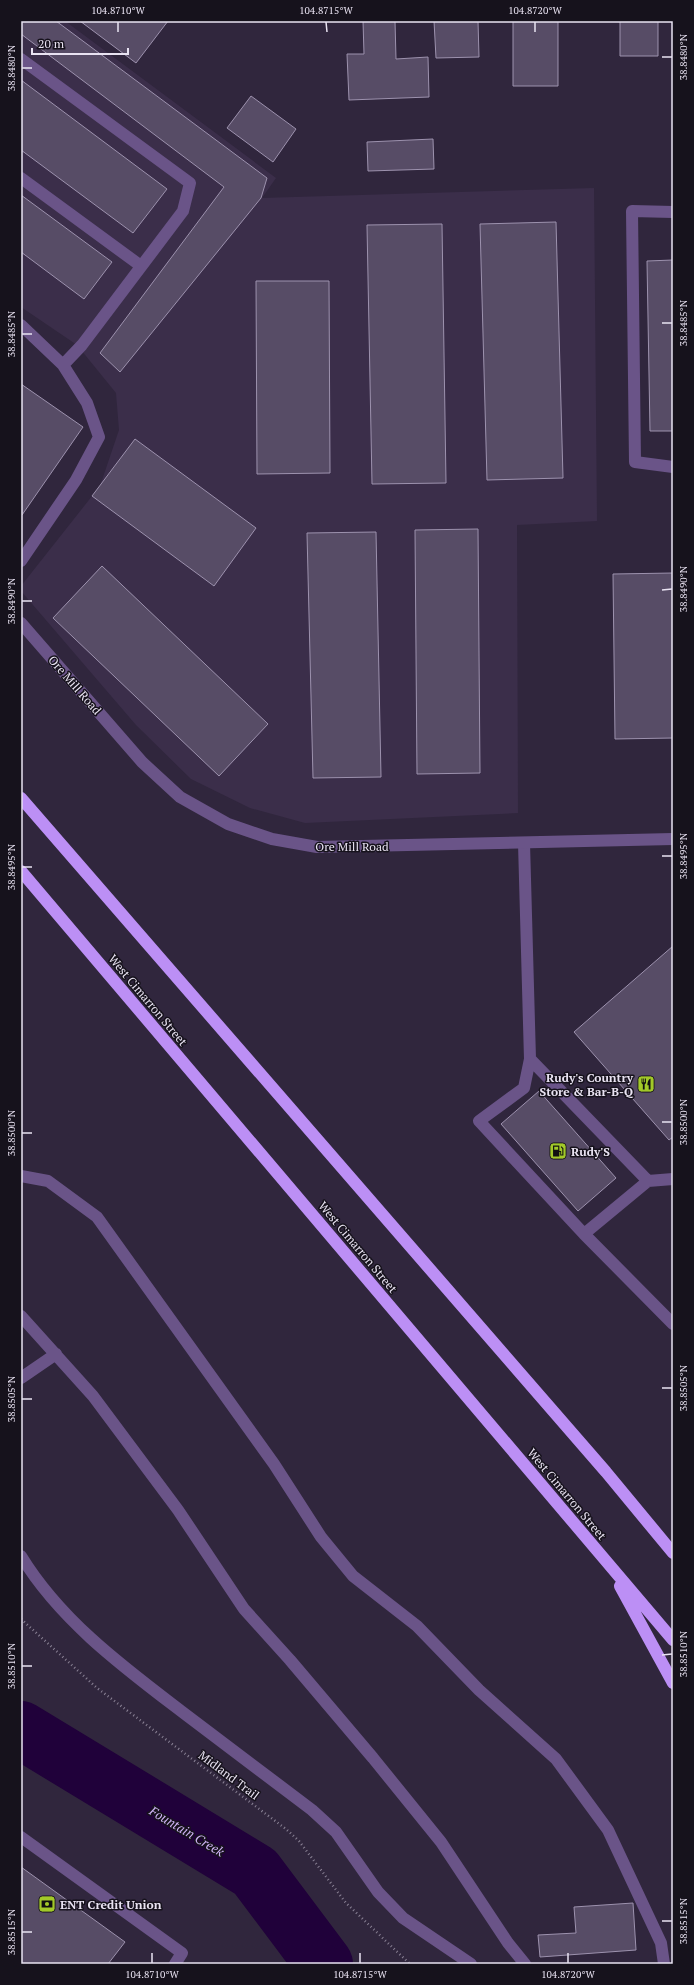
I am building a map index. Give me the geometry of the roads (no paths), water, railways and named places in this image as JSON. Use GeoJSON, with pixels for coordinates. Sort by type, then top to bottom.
{"type":"FeatureCollection","features":[{"type":"Feature","properties":{"kind":"highway"},"geometry":{"type":"LineString","coordinates":[[21,798],[596,1460],[673,1553]]}},
{"type":"Feature","properties":{"kind":"highway","name":"West Cimarron Street"},"geometry":{"type":"LineString","coordinates":[[21,871],[673,1640]]}},
{"type":"Feature","properties":{"kind":"highway"},"geometry":{"type":"LineString","coordinates":[[606,1561],[673,1683]]}},
{"type":"Feature","properties":{"kind":"street"},"geometry":{"type":"LineString","coordinates":[[21,59],[190,183],[183,211],[82,345],[63,365]]}},
{"type":"Feature","properties":{"kind":"street"},"geometry":{"type":"LineString","coordinates":[[21,178],[141,266]]}},
{"type":"Feature","properties":{"kind":"street"},"geometry":{"type":"LineString","coordinates":[[673,212],[632,211],[635,462],[673,467]]}},
{"type":"Feature","properties":{"kind":"street"},"geometry":{"type":"LineString","coordinates":[[21,325],[63,365],[87,403],[99,438],[76,480],[21,561]]}},
{"type":"Feature","properties":{"kind":"street","name":"Ore Mill Road"},"geometry":{"type":"LineString","coordinates":[[21,623],[142,762],[180,797],[228,824],[272,839],[317,847],[673,839]]}},
{"type":"Feature","properties":{"kind":"street"},"geometry":{"type":"LineString","coordinates":[[524,843],[530,1059],[524,1088],[479,1121],[584,1234],[673,1324]]}},
{"type":"Feature","properties":{"kind":"street"},"geometry":{"type":"LineString","coordinates":[[530,1059],[648,1181]]}},
{"type":"Feature","properties":{"kind":"street"},"geometry":{"type":"LineString","coordinates":[[21,1176],[48,1181],[97,1216],[274,1464],[321,1538],[353,1576],[417,1626],[479,1690],[556,1759],[608,1830],[661,1943],[664,1964]]}},
{"type":"Feature","properties":{"kind":"street"},"geometry":{"type":"LineString","coordinates":[[584,1234],[648,1181],[673,1180]]}},
{"type":"Feature","properties":{"kind":"street"},"geometry":{"type":"LineString","coordinates":[[21,1316],[93,1396],[178,1510],[244,1609],[290,1660],[373,1758],[441,1842],[508,1943],[525,1964]]}},
{"type":"Feature","properties":{"kind":"street"},"geometry":{"type":"LineString","coordinates":[[21,1378],[56,1354]]}},
{"type":"Feature","properties":{"kind":"street"},"geometry":{"type":"LineString","coordinates":[[21,1556],[32,1574],[85,1634],[121,1665],[312,1810],[336,1832],[378,1892],[403,1918],[471,1964]]}},
{"type":"Feature","properties":{"kind":"street"},"geometry":{"type":"LineString","coordinates":[[21,1837],[182,1953],[175,1964]]}},
{"type":"Feature","properties":{"kind":"waterway","name":"Fountain Creek"},"geometry":{"type":"LineString","coordinates":[[21,1730],[255,1872],[324,1964]]}},
{"type":"Feature","properties":{"kind":"place","name":"Rudy's Country Store & Bar-B-Q"},"geometry":{"type":"Point","coordinates":[646,1084]}},
{"type":"Feature","properties":{"kind":"place","name":"Rudy'S"},"geometry":{"type":"Point","coordinates":[558,1151]}},
{"type":"Feature","properties":{"kind":"place","name":"ENT Credit Union"},"geometry":{"type":"Point","coordinates":[47,1904]}}]}
